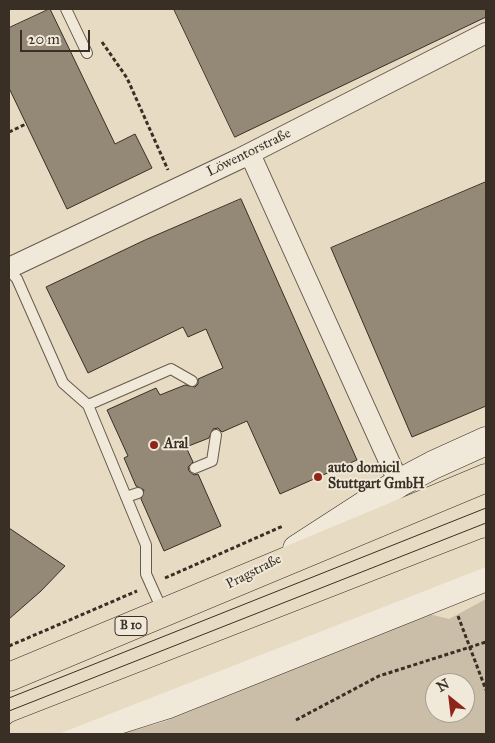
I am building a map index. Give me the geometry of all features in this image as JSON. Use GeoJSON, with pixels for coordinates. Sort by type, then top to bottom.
{"type":"FeatureCollection","features":[{"type":"Feature","properties":{"kind":"main road","name":"Pragstraße"},"geometry":{"type":"LineString","coordinates":[[9,677],[254,575],[399,483],[486,441]]}},
{"type":"Feature","properties":{"kind":"main road","name":"B 10"},"geometry":{"type":"LineString","coordinates":[[254,575],[486,478]]}},
{"type":"Feature","properties":{"kind":"main road"},"geometry":{"type":"LineString","coordinates":[[20,734],[486,552]]}},
{"type":"Feature","properties":{"kind":"main road"},"geometry":{"type":"LineString","coordinates":[[59,734],[109,723],[166,705],[486,577]]}},
{"type":"Feature","properties":{"kind":"street","name":"Löwentorstraße"},"geometry":{"type":"LineString","coordinates":[[9,269],[250,154],[486,33]]}},
{"type":"Feature","properties":{"kind":"street"},"geometry":{"type":"LineString","coordinates":[[250,154],[399,483]]}},
{"type":"Feature","properties":{"kind":"lane"},"geometry":{"type":"LineString","coordinates":[[66,9],[86,53]]}},
{"type":"Feature","properties":{"kind":"lane"},"geometry":{"type":"LineString","coordinates":[[9,269],[17,279],[63,383],[88,405],[146,545],[146,574],[164,613]]}},
{"type":"Feature","properties":{"kind":"lane"},"geometry":{"type":"LineString","coordinates":[[88,405],[171,369],[192,381]]}},
{"type":"Feature","properties":{"kind":"lane"},"geometry":{"type":"LineString","coordinates":[[195,468],[212,460],[216,435]]}},
{"type":"Feature","properties":{"kind":"lane"},"geometry":{"type":"LineString","coordinates":[[126,497],[138,492]]}},
{"type":"Feature","properties":{"kind":"path"},"geometry":{"type":"LineString","coordinates":[[100,39],[127,78],[176,188]]}},
{"type":"Feature","properties":{"kind":"path"},"geometry":{"type":"LineString","coordinates":[[9,132],[26,124]]}},
{"type":"Feature","properties":{"kind":"path"},"geometry":{"type":"LineString","coordinates":[[9,646],[287,524]]}},
{"type":"Feature","properties":{"kind":"path"},"geometry":{"type":"LineString","coordinates":[[454,608],[486,690]]}},
{"type":"Feature","properties":{"kind":"path"},"geometry":{"type":"LineString","coordinates":[[296,720],[378,676],[486,642]]}},
{"type":"Feature","properties":{"kind":"shaded area"},"geometry":{"type":"Polygon","coordinates":[[[486,599],[486,734],[121,734],[163,722],[429,614],[449,619],[486,599]]]}},
{"type":"Feature","properties":{"kind":"building"},"geometry":{"type":"Polygon","coordinates":[[[50,9],[115,144],[135,134],[152,168],[67,209],[9,88],[9,28],[50,9]]]}},
{"type":"Feature","properties":{"kind":"building"},"geometry":{"type":"Polygon","coordinates":[[[174,9],[486,9],[486,17],[235,137],[174,9]]]}},
{"type":"Feature","properties":{"kind":"building"},"geometry":{"type":"Polygon","coordinates":[[[486,182],[486,406],[412,437],[331,248],[486,182]]]}},
{"type":"Feature","properties":{"kind":"building"},"geometry":{"type":"Polygon","coordinates":[[[241,199],[357,460],[280,494],[247,421],[222,432],[218,428],[213,429],[209,438],[186,447],[193,462],[188,467],[189,471],[194,475],[198,474],[221,526],[164,551],[141,499],[144,490],[136,486],[124,458],[128,456],[107,410],[156,388],[160,395],[185,385],[195,387],[198,384],[198,379],[223,368],[206,329],[188,337],[183,327],[88,373],[46,287],[145,240],[241,199]]]}},
{"type":"Feature","properties":{"kind":"building"},"geometry":{"type":"Polygon","coordinates":[[[9,528],[65,566],[41,591],[9,619],[9,528]]]}},
{"type":"Feature","properties":{"kind":"tram line"},"geometry":{"type":"LineString","coordinates":[[9,698],[486,508]]}},
{"type":"Feature","properties":{"kind":"tram line"},"geometry":{"type":"LineString","coordinates":[[9,711],[486,523]]}},
{"type":"Feature","properties":{"kind":"place","name":"Aral"},"geometry":{"type":"Point","coordinates":[154,445]}},
{"type":"Feature","properties":{"kind":"place","name":"auto domicil Stuttgart GmbH"},"geometry":{"type":"Point","coordinates":[318,477]}}]}
